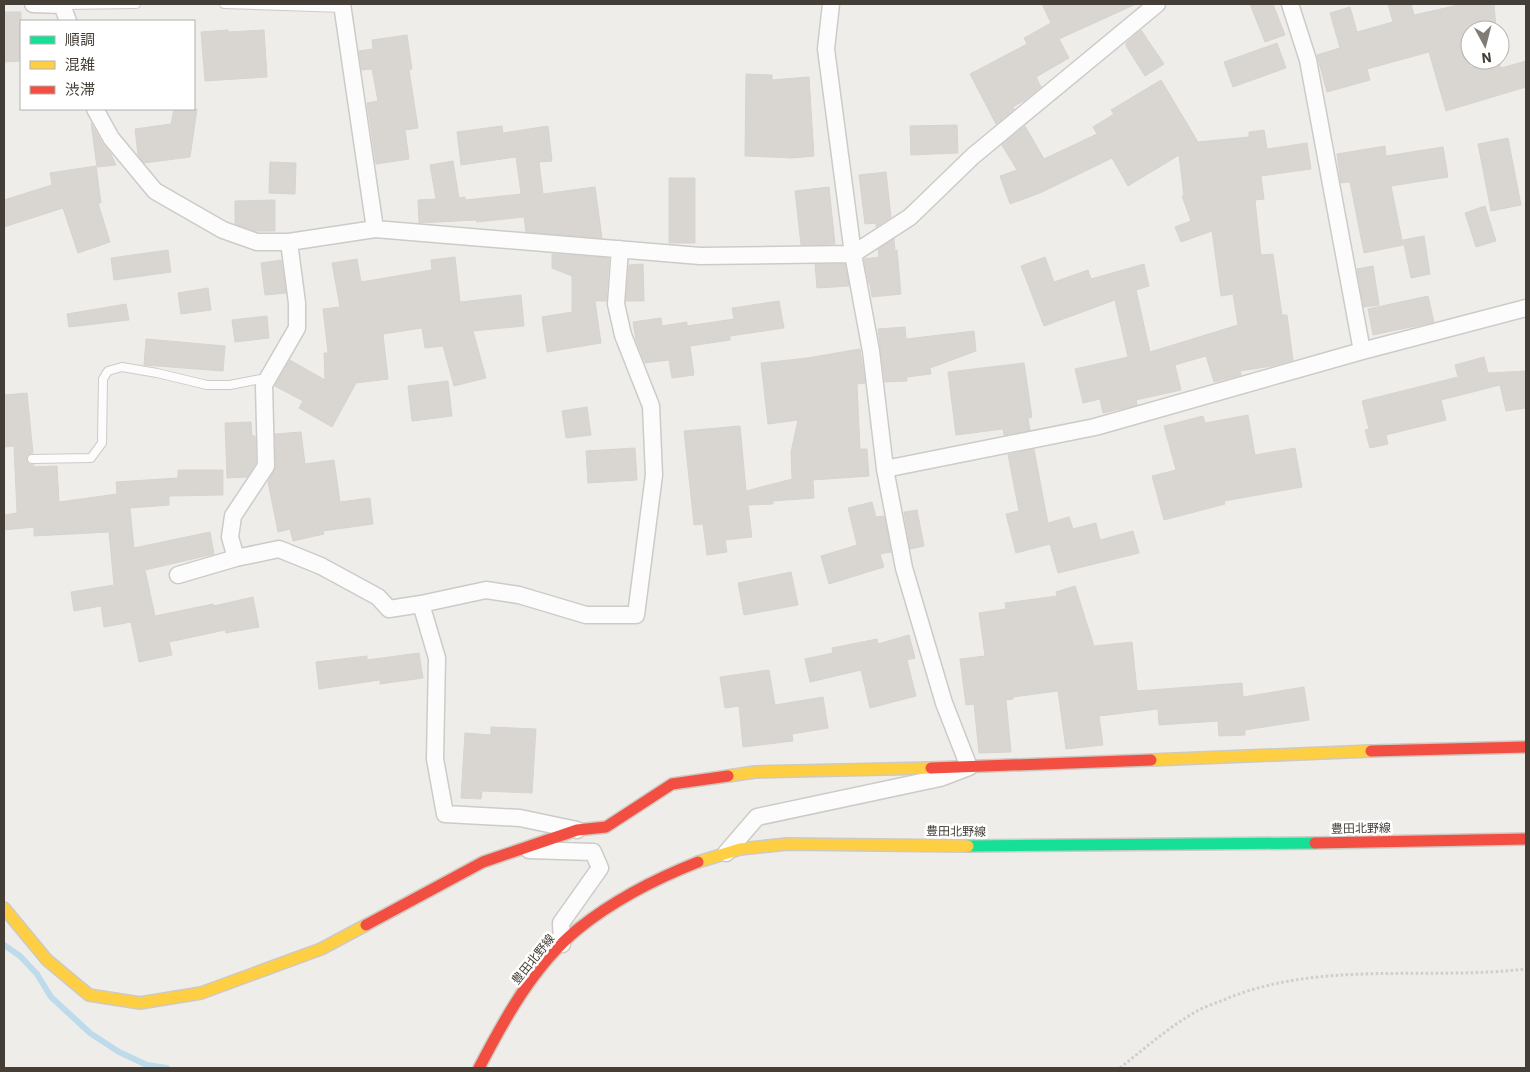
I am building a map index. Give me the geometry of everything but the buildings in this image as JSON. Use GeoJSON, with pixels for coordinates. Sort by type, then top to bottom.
{"type":"FeatureCollection","features":[{"type":"Feature","properties":{"kind":"street"},"geometry":{"type":"LineString","coordinates":[[33,4],[62,4],[68,20]]}},
{"type":"Feature","properties":{"kind":"street"},"geometry":{"type":"LineString","coordinates":[[831,4],[826,48],[853,254],[871,351],[885,469],[904,568],[944,703],[969,767]]}},
{"type":"Feature","properties":{"kind":"street"},"geometry":{"type":"LineString","coordinates":[[95,110],[111,138],[155,192],[223,230],[257,242],[289,242],[375,229],[700,256],[765,257],[853,254],[910,217],[973,156],[1157,4]]}},
{"type":"Feature","properties":{"kind":"street"},"geometry":{"type":"LineString","coordinates":[[1290,4],[1308,60],[1362,351]]}},
{"type":"Feature","properties":{"kind":"street"},"geometry":{"type":"LineString","coordinates":[[342,6],[375,229]]}},
{"type":"Feature","properties":{"kind":"street"},"geometry":{"type":"LineString","coordinates":[[236,558],[230,537],[234,516],[266,466],[264,385],[296,328],[297,303],[289,242]]}},
{"type":"Feature","properties":{"kind":"street"},"geometry":{"type":"LineString","coordinates":[[178,575],[236,558],[279,549],[321,566],[370,592],[378,597],[389,609],[486,590],[519,595],[586,615],[636,615],[654,475],[651,406],[623,335],[616,304],[620,249]]}},
{"type":"Feature","properties":{"kind":"street"},"geometry":{"type":"LineString","coordinates":[[885,469],[1095,427],[1362,351],[1526,308]]}},
{"type":"Feature","properties":{"kind":"street"},"geometry":{"type":"LineString","coordinates":[[420,604],[437,658],[435,760],[445,814],[520,818],[577,830]]}},
{"type":"Feature","properties":{"kind":"street"},"geometry":{"type":"LineString","coordinates":[[4,908],[47,960],[89,995],[140,1003],[201,993],[321,949],[482,862],[577,830],[606,827],[672,784],[755,772],[969,767],[1392,750],[1526,747]]}},
{"type":"Feature","properties":{"kind":"street"},"geometry":{"type":"LineString","coordinates":[[726,853],[757,817],[940,778],[969,767]]}},
{"type":"Feature","properties":{"kind":"street","name":"豊田北野線"},"geometry":{"type":"LineString","coordinates":[[479,1068],[499,1028],[535,977],[562,944],[592,918],[629,893],[680,870],[726,853],[766,845],[807,843],[993,846],[1526,839]]}},
{"type":"Feature","properties":{"kind":"street"},"geometry":{"type":"LineString","coordinates":[[517,850],[593,852],[600,868],[561,922],[562,944]]}},
{"type":"Feature","properties":{"kind":"lane"},"geometry":{"type":"LineString","coordinates":[[62,4],[136,4]]}},
{"type":"Feature","properties":{"kind":"lane"},"geometry":{"type":"LineString","coordinates":[[224,4],[342,6]]}},
{"type":"Feature","properties":{"kind":"lane"},"geometry":{"type":"LineString","coordinates":[[32,459],[91,458],[102,443],[103,378],[108,371],[122,367],[207,385],[230,385],[268,378]]}},
{"type":"Feature","properties":{"kind":"path"},"geometry":{"type":"LineString","coordinates":[[1120,1068],[1158,1037],[1198,1011],[1242,992],[1291,980],[1341,974],[1492,973],[1526,969]]}},
{"type":"Feature","properties":{"kind":"waterway"},"geometry":{"type":"LineString","coordinates":[[4,945],[20,956],[37,974],[51,997],[90,1033],[119,1052],[147,1065],[167,1068]]}},
{"type":"Feature","properties":{"kind":"traffic: fast"},"geometry":{"type":"LineString","coordinates":[[968,846],[1315,843]]}},
{"type":"Feature","properties":{"kind":"traffic: slow"},"geometry":{"type":"LineString","coordinates":[[1151,760],[1371,751]]}},
{"type":"Feature","properties":{"kind":"traffic: slow"},"geometry":{"type":"LineString","coordinates":[[728,776],[755,772],[931,768]]}},
{"type":"Feature","properties":{"kind":"traffic: slow"},"geometry":{"type":"LineString","coordinates":[[698,862],[740,849],[787,844],[968,846]]}},
{"type":"Feature","properties":{"kind":"traffic: slow"},"geometry":{"type":"LineString","coordinates":[[4,908],[47,960],[89,995],[140,1003],[201,993],[321,949],[366,925]]}},
{"type":"Feature","properties":{"kind":"traffic: jam"},"geometry":{"type":"LineString","coordinates":[[1371,751],[1526,747]]}},
{"type":"Feature","properties":{"kind":"traffic: jam"},"geometry":{"type":"LineString","coordinates":[[931,768],[1151,760]]}},
{"type":"Feature","properties":{"kind":"traffic: jam"},"geometry":{"type":"LineString","coordinates":[[366,925],[483,862],[577,830],[606,827],[672,784],[728,776]]}},
{"type":"Feature","properties":{"kind":"traffic: jam"},"geometry":{"type":"LineString","coordinates":[[1315,843],[1526,839]]}},
{"type":"Feature","properties":{"kind":"traffic: jam"},"geometry":{"type":"LineString","coordinates":[[479,1068],[499,1030],[522,993],[562,943],[592,918],[620,900],[651,883],[698,862]]}}]}
